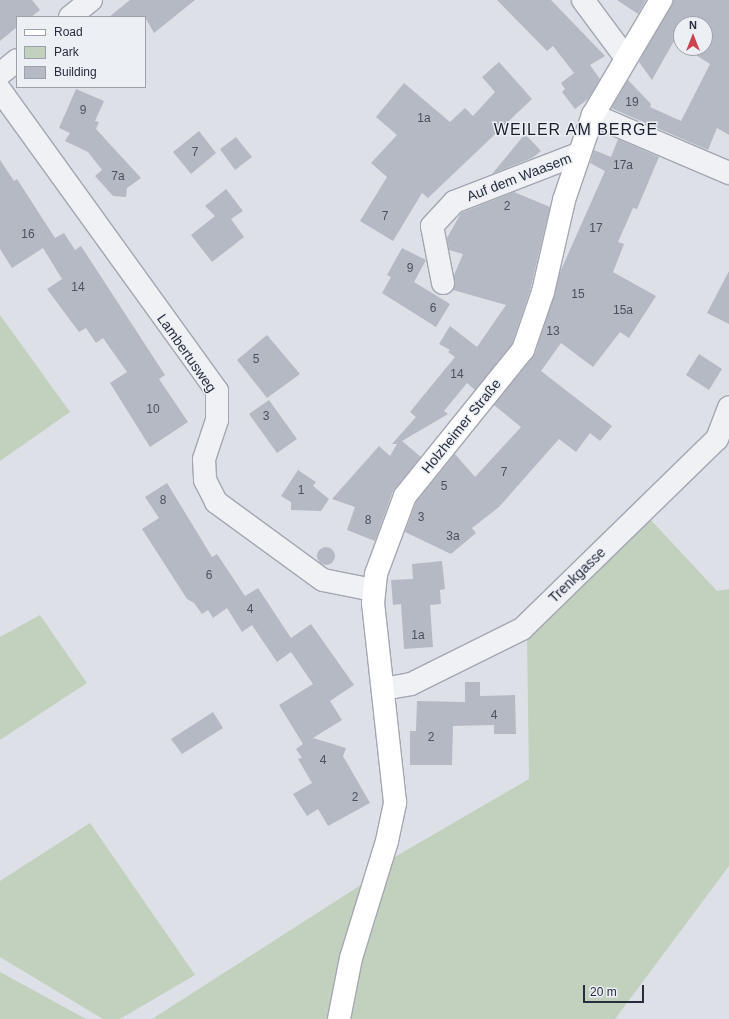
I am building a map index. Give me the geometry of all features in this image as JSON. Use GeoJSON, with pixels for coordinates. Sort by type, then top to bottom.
{"type":"FeatureCollection","features":[{"type":"Feature","properties":{"kind":"main road","name":"Holzheimer Straße"},"geometry":{"type":"LineString","coordinates":[[339,1019],[350,958],[393,818],[396,787],[373,590],[406,496],[523,350],[543,292],[564,200],[578,154],[593,115],[661,0]]}},
{"type":"Feature","properties":{"kind":"street"},"geometry":{"type":"LineString","coordinates":[[71,16],[91,0]]}},
{"type":"Feature","properties":{"kind":"street"},"geometry":{"type":"LineString","coordinates":[[583,0],[626,58]]}},
{"type":"Feature","properties":{"kind":"street"},"geometry":{"type":"LineString","coordinates":[[0,74],[16,61]]}},
{"type":"Feature","properties":{"kind":"street","name":"Lambertusweg"},"geometry":{"type":"LineString","coordinates":[[0,90],[217,391],[218,420],[204,459],[205,480],[216,502],[323,580],[373,590]]}},
{"type":"Feature","properties":{"kind":"street"},"geometry":{"type":"LineString","coordinates":[[593,115],[729,173]]}},
{"type":"Feature","properties":{"kind":"street","name":"Auf dem Waasem"},"geometry":{"type":"LineString","coordinates":[[443,283],[432,226],[454,202],[578,154]]}},
{"type":"Feature","properties":{"kind":"street","name":"Trenkgasse"},"geometry":{"type":"LineString","coordinates":[[384,689],[411,684],[522,629],[717,439],[729,407]]}},
{"type":"Feature","properties":{"kind":"green space"},"geometry":{"type":"Polygon","coordinates":[[[0,315],[70,412],[0,461],[0,315]]]}},
{"type":"Feature","properties":{"kind":"green space"},"geometry":{"type":"Polygon","coordinates":[[[649,518],[717,591],[729,589],[729,866],[615,1019],[350,1019],[352,998],[393,858],[529,779],[527,636],[649,518]]]}},
{"type":"Feature","properties":{"kind":"green space"},"geometry":{"type":"Polygon","coordinates":[[[40,615],[87,683],[0,740],[0,637],[40,615]]]}},
{"type":"Feature","properties":{"kind":"green space"},"geometry":{"type":"Polygon","coordinates":[[[90,823],[195,975],[120,1019],[103,1019],[0,957],[0,881],[90,823]]]}},
{"type":"Feature","properties":{"kind":"green space"},"geometry":{"type":"Polygon","coordinates":[[[364,883],[332,992],[330,1019],[152,1019],[364,883]]]}},
{"type":"Feature","properties":{"kind":"green space"},"geometry":{"type":"Polygon","coordinates":[[[0,972],[86,1019],[0,1019],[0,972]]]}},
{"type":"Feature","properties":{"kind":"building"},"geometry":{"type":"Polygon","coordinates":[[[0,0],[32,0],[40,10],[32,16],[16,16],[16,28],[0,41],[0,0]]]}},
{"type":"Feature","properties":{"kind":"building"},"geometry":{"type":"Polygon","coordinates":[[[130,0],[195,0],[154,33],[146,16],[110,16],[130,0]]]}},
{"type":"Feature","properties":{"kind":"building"},"geometry":{"type":"Polygon","coordinates":[[[497,0],[551,0],[605,56],[590,65],[600,79],[588,99],[575,109],[562,92],[565,89],[561,83],[574,73],[553,46],[547,51],[497,0]]]}},
{"type":"Feature","properties":{"kind":"building"},"geometry":{"type":"Polygon","coordinates":[[[617,0],[646,0],[638,14],[617,0]]]}},
{"type":"Feature","properties":{"kind":"building"},"geometry":{"type":"Polygon","coordinates":[[[673,0],[729,0],[729,135],[717,128],[708,150],[611,108],[628,80],[651,104],[650,107],[681,121],[710,64],[698,56],[713,56],[713,16],[673,16],[673,43],[652,80],[639,62],[673,0]]]}},
{"type":"Feature","properties":{"kind":"building"},"geometry":{"type":"Polygon","coordinates":[[[499,62],[532,99],[428,198],[422,193],[393,241],[360,221],[387,177],[371,163],[397,135],[376,117],[404,83],[450,122],[465,108],[473,116],[495,92],[482,77],[499,62]]]}},
{"type":"Feature","properties":{"kind":"building"},"geometry":{"type":"Polygon","coordinates":[[[76,89],[104,101],[95,121],[99,122],[96,129],[141,178],[127,188],[126,197],[113,196],[95,176],[102,170],[88,152],[65,141],[70,133],[59,128],[76,89]]]}},
{"type":"Feature","properties":{"kind":"building"},"geometry":{"type":"Polygon","coordinates":[[[199,131],[216,153],[191,174],[173,152],[199,131]]]}},
{"type":"Feature","properties":{"kind":"building"},"geometry":{"type":"Polygon","coordinates":[[[525,134],[541,151],[532,158],[492,174],[525,134]]]}},
{"type":"Feature","properties":{"kind":"building"},"geometry":{"type":"Polygon","coordinates":[[[236,137],[252,157],[235,170],[220,149],[236,137]]]}},
{"type":"Feature","properties":{"kind":"building"},"geometry":{"type":"Polygon","coordinates":[[[618,139],[659,157],[637,209],[633,208],[618,242],[624,244],[613,272],[656,296],[629,338],[620,332],[593,367],[561,343],[541,371],[612,426],[600,441],[590,433],[576,452],[559,439],[499,507],[472,528],[476,533],[451,554],[405,532],[416,502],[455,454],[475,477],[521,427],[494,405],[535,354],[561,270],[605,171],[590,163],[594,150],[611,157],[618,139]]]}},
{"type":"Feature","properties":{"kind":"building"},"geometry":{"type":"Polygon","coordinates":[[[0,160],[14,181],[17,179],[55,238],[64,233],[75,250],[81,246],[165,375],[159,379],[188,422],[150,447],[110,383],[127,372],[103,338],[96,343],[86,328],[79,332],[47,289],[62,279],[43,248],[12,268],[0,249],[0,160]]]}},
{"type":"Feature","properties":{"kind":"building"},"geometry":{"type":"Polygon","coordinates":[[[226,189],[243,211],[231,219],[244,237],[212,262],[191,235],[215,216],[205,206],[226,189]]]}},
{"type":"Feature","properties":{"kind":"building"},"geometry":{"type":"Polygon","coordinates":[[[514,192],[550,207],[530,291],[512,344],[475,390],[467,383],[444,411],[448,414],[402,441],[421,457],[393,491],[375,541],[347,530],[355,507],[332,499],[379,446],[390,456],[397,444],[392,444],[416,417],[410,412],[455,357],[448,352],[450,350],[439,344],[450,326],[477,347],[506,305],[453,290],[454,275],[463,254],[449,250],[447,238],[461,213],[514,192]]]}},
{"type":"Feature","properties":{"kind":"building"},"geometry":{"type":"Polygon","coordinates":[[[402,248],[426,260],[414,282],[450,304],[436,327],[382,293],[391,277],[387,275],[402,248]]]}},
{"type":"Feature","properties":{"kind":"building"},"geometry":{"type":"Polygon","coordinates":[[[729,271],[729,324],[707,313],[729,271]]]}},
{"type":"Feature","properties":{"kind":"building"},"geometry":{"type":"Polygon","coordinates":[[[267,335],[300,374],[267,398],[237,360],[267,335]]]}},
{"type":"Feature","properties":{"kind":"building"},"geometry":{"type":"Polygon","coordinates":[[[699,354],[722,369],[709,390],[686,375],[699,354]]]}},
{"type":"Feature","properties":{"kind":"building"},"geometry":{"type":"Polygon","coordinates":[[[269,400],[297,439],[277,453],[249,414],[269,400]]]}},
{"type":"Feature","properties":{"kind":"building"},"geometry":{"type":"Polygon","coordinates":[[[298,470],[316,482],[313,486],[329,499],[321,511],[291,510],[291,502],[281,496],[298,470]]]}},
{"type":"Feature","properties":{"kind":"building"},"geometry":{"type":"Polygon","coordinates":[[[167,483],[212,557],[217,554],[245,596],[258,588],[291,638],[311,624],[354,685],[330,701],[342,720],[313,738],[346,748],[343,756],[370,803],[328,826],[318,809],[307,816],[293,794],[312,783],[298,759],[302,758],[296,749],[303,744],[279,705],[313,684],[291,652],[277,662],[252,625],[242,632],[227,608],[213,618],[208,610],[202,614],[194,603],[187,599],[142,529],[159,518],[145,497],[167,483]]]}},
{"type":"Feature","properties":{"kind":"building"},"geometry":{"type":"Polygon","coordinates":[[[326,547],[332,550],[335,556],[332,562],[326,565],[320,562],[317,556],[320,550],[326,547]]]}},
{"type":"Feature","properties":{"kind":"building"},"geometry":{"type":"Polygon","coordinates":[[[442,561],[445,589],[440,590],[441,604],[430,605],[433,647],[404,649],[401,604],[393,605],[391,580],[413,579],[412,564],[442,561]]]}},
{"type":"Feature","properties":{"kind":"building"},"geometry":{"type":"Polygon","coordinates":[[[465,682],[480,682],[480,696],[515,695],[516,734],[494,734],[494,725],[453,726],[452,765],[410,765],[410,731],[416,731],[417,701],[465,702],[465,682]]]}},
{"type":"Feature","properties":{"kind":"building"},"geometry":{"type":"Polygon","coordinates":[[[213,712],[223,728],[182,754],[171,739],[213,712]]]}},
{"type":"Feature","properties":{"kind":"district","name":"WEILER AM BERGE"},"geometry":{"type":"Point","coordinates":[576,130]}}]}
